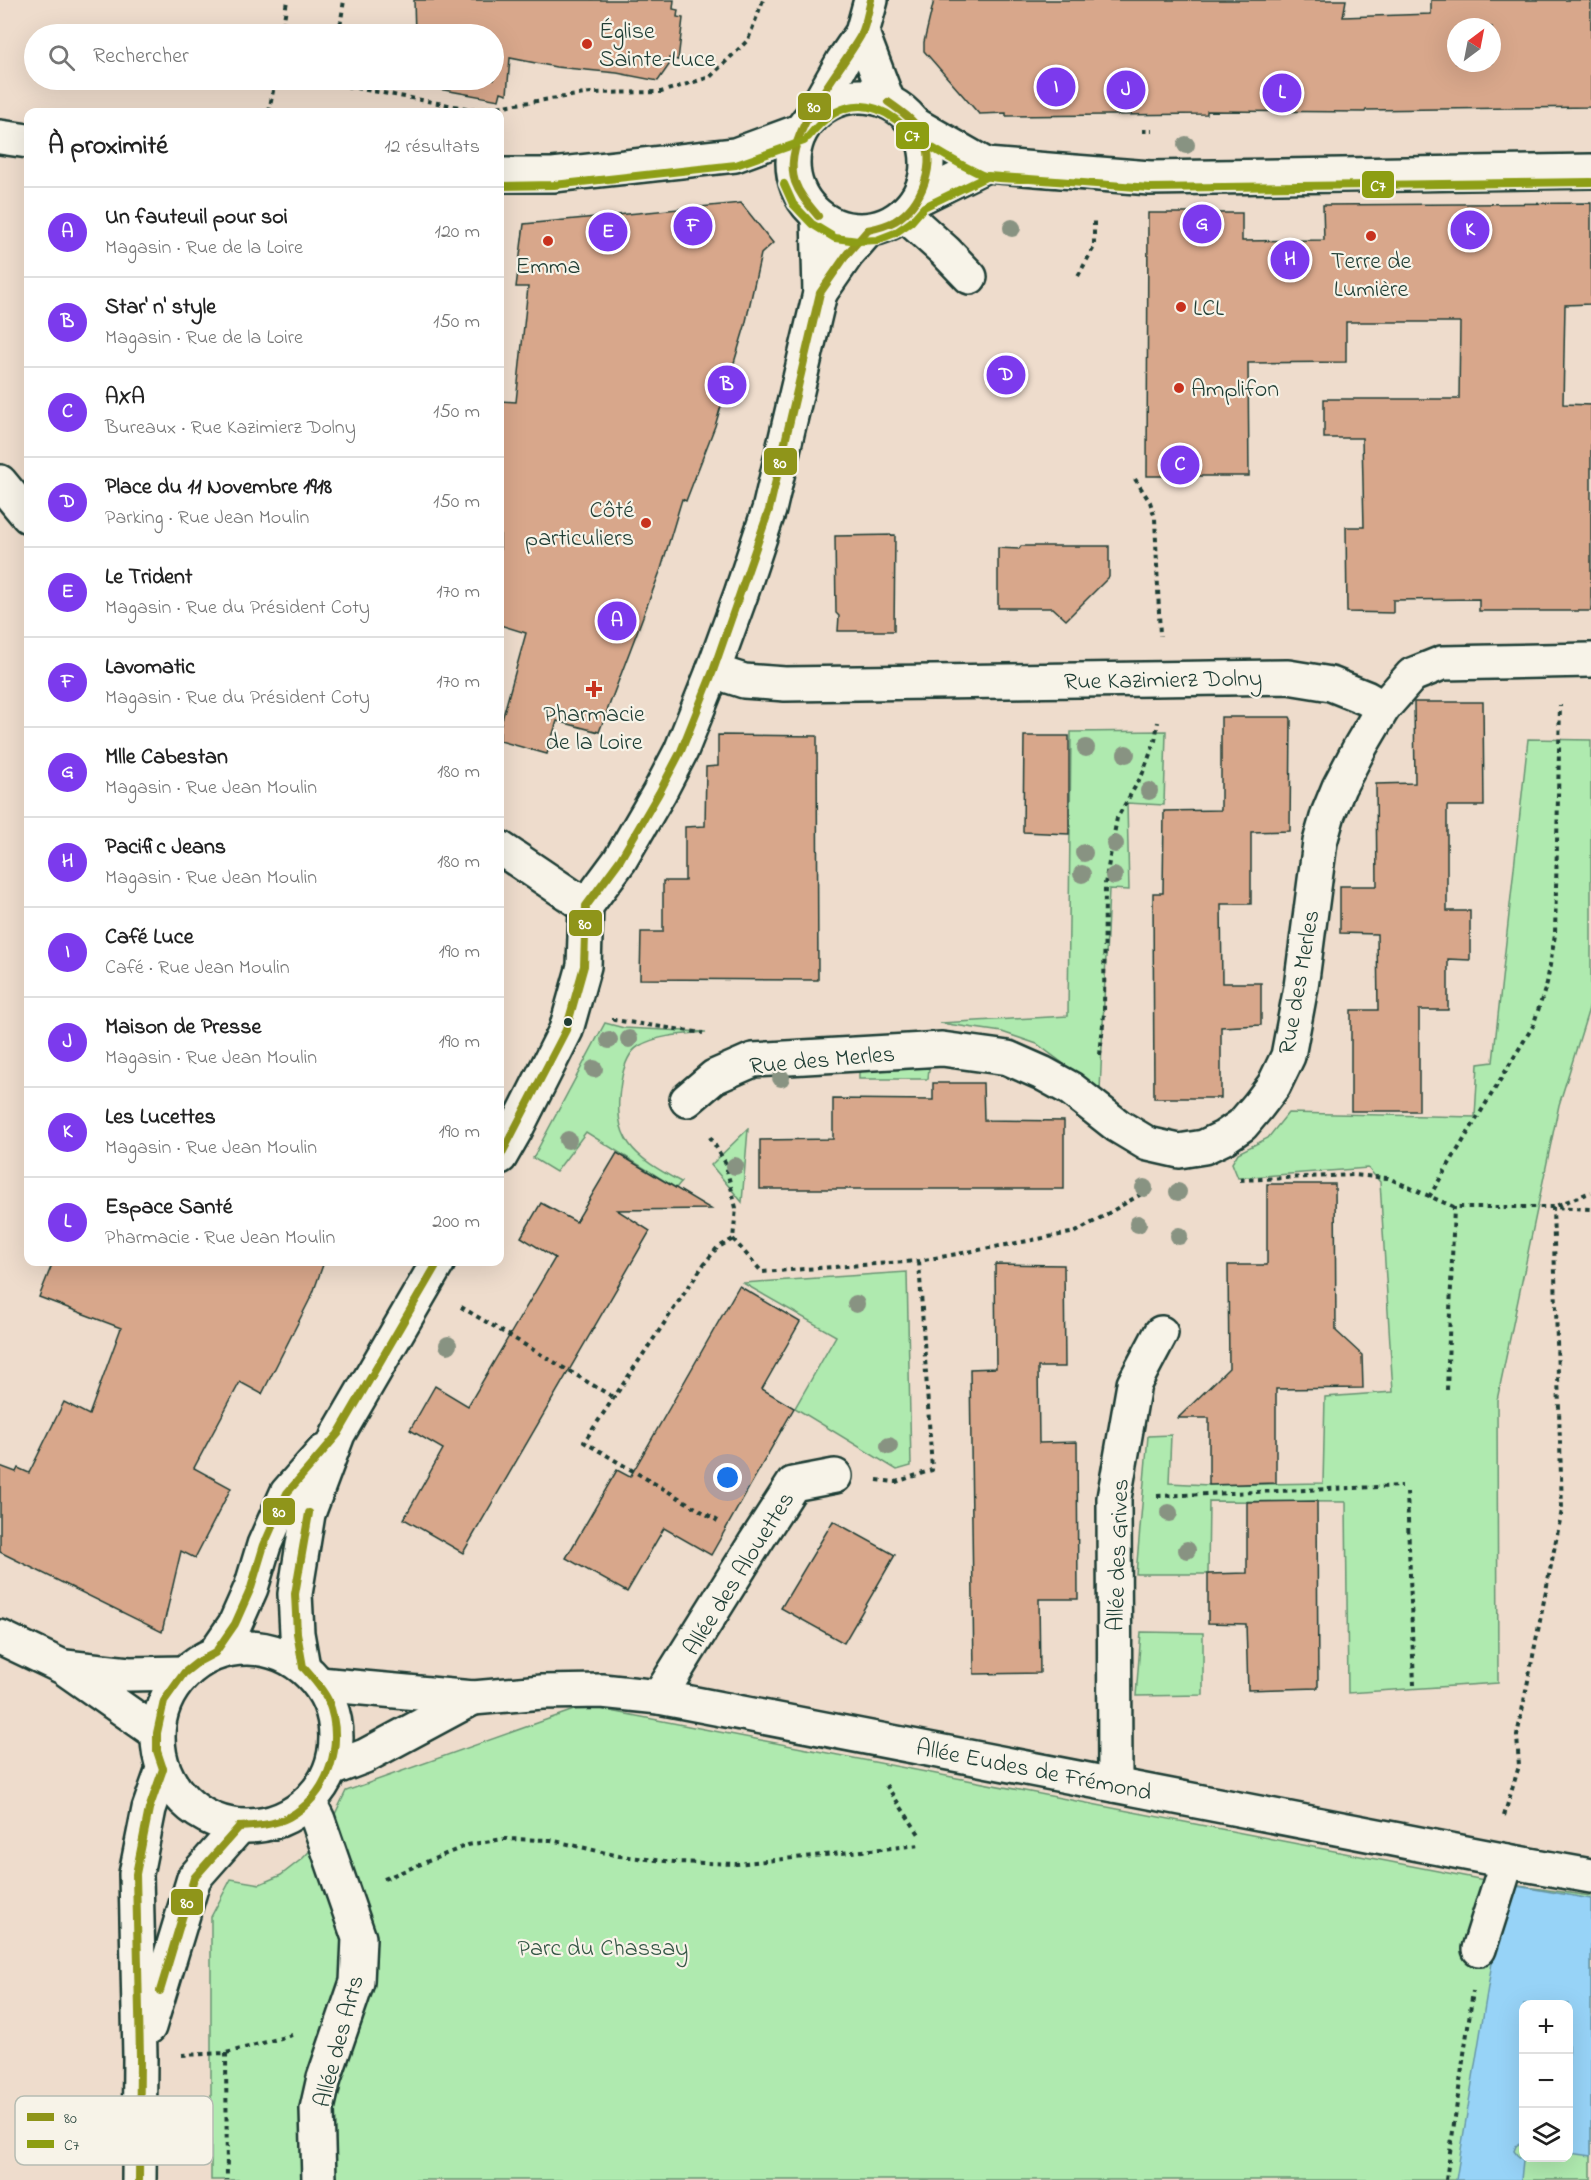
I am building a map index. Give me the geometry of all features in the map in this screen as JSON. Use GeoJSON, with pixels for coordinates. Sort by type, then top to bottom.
{"type":"FeatureCollection","features":[{"type":"Feature","properties":{"kind":"street"},"geometry":{"type":"LineString","coordinates":[[872,0],[862,33],[806,122],[792,152],[794,180],[802,198],[818,216],[839,228],[868,230],[890,224],[911,207],[986,165]]}},
{"type":"Feature","properties":{"kind":"street"},"geometry":{"type":"LineString","coordinates":[[862,33],[888,102]]}},
{"type":"Feature","properties":{"kind":"street"},"geometry":{"type":"LineString","coordinates":[[504,175],[553,175],[735,155],[806,122],[831,102],[852,95],[871,96],[888,102],[904,112],[916,125],[925,141],[928,160],[926,180],[911,207]]}},
{"type":"Feature","properties":{"kind":"street"},"geometry":{"type":"LineString","coordinates":[[916,125],[986,165],[1150,178],[1591,171]]}},
{"type":"Feature","properties":{"kind":"street"},"geometry":{"type":"LineString","coordinates":[[0,137],[24,140]]}},
{"type":"Feature","properties":{"kind":"street"},"geometry":{"type":"LineString","coordinates":[[735,155],[794,180]]}},
{"type":"Feature","properties":{"kind":"street"},"geometry":{"type":"LineString","coordinates":[[911,207],[945,251],[970,277]]}},
{"type":"Feature","properties":{"kind":"street"},"geometry":{"type":"LineString","coordinates":[[504,1150],[566,1030],[584,966],[586,906],[620,860],[681,751],[713,671],[769,510],[820,293],[818,216]]}},
{"type":"Feature","properties":{"kind":"street"},"geometry":{"type":"LineString","coordinates":[[820,293],[847,254],[868,230]]}},
{"type":"Feature","properties":{"kind":"street"},"geometry":{"type":"LineString","coordinates":[[0,482],[24,511]]}},
{"type":"Feature","properties":{"kind":"street"},"geometry":{"type":"LineString","coordinates":[[1383,708],[1412,675],[1442,663],[1576,660]]}},
{"type":"Feature","properties":{"kind":"street","name":"Rue Kazimierz Dolny"},"geometry":{"type":"LineString","coordinates":[[713,671],[744,681],[785,684],[1287,677],[1330,684],[1366,698],[1383,708]]}},
{"type":"Feature","properties":{"kind":"street","name":"Rue des Merles"},"geometry":{"type":"LineString","coordinates":[[687,1100],[714,1077],[753,1060],[942,1049],[1008,1058],[1071,1089],[1118,1126],[1148,1144],[1179,1151],[1204,1147],[1223,1138],[1242,1125],[1274,1085],[1288,1056],[1295,1024],[1320,842],[1328,814],[1360,747],[1383,708]]}},
{"type":"Feature","properties":{"kind":"street"},"geometry":{"type":"LineString","coordinates":[[504,851],[586,906]]}},
{"type":"Feature","properties":{"kind":"street"},"geometry":{"type":"LineString","coordinates":[[311,1676],[283,1656],[261,1649],[237,1648],[215,1653],[184,1673],[164,1701],[157,1733],[158,1751],[163,1769],[172,1787],[185,1802],[201,1815],[219,1823],[239,1827],[265,1825],[289,1817],[309,1802],[331,1769],[336,1743],[334,1716],[311,1676],[297,1634],[295,1594],[308,1514],[338,1434],[431,1273]]}},
{"type":"Feature","properties":{"kind":"street","name":"Allée des Grives"},"geometry":{"type":"LineString","coordinates":[[1115,1785],[1114,1498],[1134,1384],[1161,1334]]}},
{"type":"Feature","properties":{"kind":"street"},"geometry":{"type":"LineString","coordinates":[[215,1653],[235,1624],[251,1588],[264,1545],[287,1493],[338,1434]]}},
{"type":"Feature","properties":{"kind":"street","name":"Allée des Alouettes"},"geometry":{"type":"LineString","coordinates":[[659,1697],[793,1484],[835,1476]]}},
{"type":"Feature","properties":{"kind":"street"},"geometry":{"type":"LineString","coordinates":[[0,1637],[63,1667],[157,1733]]}},
{"type":"Feature","properties":{"kind":"street"},"geometry":{"type":"LineString","coordinates":[[63,1667],[129,1674],[184,1673]]}},
{"type":"Feature","properties":{"kind":"street","name":"Allée Eudes de Frémond"},"geometry":{"type":"LineString","coordinates":[[311,1676],[473,1698],[542,1692],[602,1691],[659,1697],[1591,1876]]}},
{"type":"Feature","properties":{"kind":"street","name":"Allée Eudes de Frémond"},"geometry":{"type":"LineString","coordinates":[[331,1769],[365,1756],[473,1698]]}},
{"type":"Feature","properties":{"kind":"street"},"geometry":{"type":"LineString","coordinates":[[140,2096],[136,1874],[149,1809],[163,1769]]}},
{"type":"Feature","properties":{"kind":"street","name":"Allée des Arts"},"geometry":{"type":"LineString","coordinates":[[309,1802],[318,1820],[359,1938],[357,1983],[324,2078],[317,2109],[319,2180]]}},
{"type":"Feature","properties":{"kind":"street"},"geometry":{"type":"LineString","coordinates":[[140,2057],[194,1878],[239,1827]]}},
{"type":"Feature","properties":{"kind":"street"},"geometry":{"type":"LineString","coordinates":[[1479,1949],[1507,1861]]}},
{"type":"Feature","properties":{"kind":"path"},"geometry":{"type":"LineString","coordinates":[[283,24],[287,0]]}},
{"type":"Feature","properties":{"kind":"path"},"geometry":{"type":"LineString","coordinates":[[340,24],[344,0]]}},
{"type":"Feature","properties":{"kind":"path"},"geometry":{"type":"LineString","coordinates":[[490,108],[591,93],[661,93],[710,77],[748,40],[763,0]]}},
{"type":"Feature","properties":{"kind":"path"},"geometry":{"type":"LineString","coordinates":[[270,108],[273,90]]}},
{"type":"Feature","properties":{"kind":"path"},"geometry":{"type":"LineString","coordinates":[[377,90],[466,108]]}},
{"type":"Feature","properties":{"kind":"path"},"geometry":{"type":"LineString","coordinates":[[1078,276],[1094,247],[1093,218],[1103,216]]}},
{"type":"Feature","properties":{"kind":"path"},"geometry":{"type":"LineString","coordinates":[[1135,479],[1150,502],[1155,518],[1160,643]]}},
{"type":"Feature","properties":{"kind":"path"},"geometry":{"type":"LineString","coordinates":[[1429,1197],[1533,1026],[1547,983],[1556,935],[1576,660]]}},
{"type":"Feature","properties":{"kind":"path"},"geometry":{"type":"LineString","coordinates":[[1094,1107],[1104,1014],[1105,884],[1117,818],[1142,775],[1155,741],[1159,718]]}},
{"type":"Feature","properties":{"kind":"path"},"geometry":{"type":"LineString","coordinates":[[614,1009],[614,1020],[716,1035],[753,1060]]}},
{"type":"Feature","properties":{"kind":"path"},"geometry":{"type":"LineString","coordinates":[[687,1100],[725,1162],[736,1208],[733,1239],[762,1272],[919,1261],[1076,1232],[1158,1184]]}},
{"type":"Feature","properties":{"kind":"path"},"geometry":{"type":"LineString","coordinates":[[1236,1179],[1353,1175],[1388,1178],[1454,1207],[1591,1209]]}},
{"type":"Feature","properties":{"kind":"path"},"geometry":{"type":"LineString","coordinates":[[1553,1207],[1591,1192]]}},
{"type":"Feature","properties":{"kind":"path"},"geometry":{"type":"LineString","coordinates":[[1447,1390],[1454,1207]]}},
{"type":"Feature","properties":{"kind":"path"},"geometry":{"type":"LineString","coordinates":[[1507,1861],[1503,1819],[1519,1766],[1516,1736],[1562,1510],[1553,1207]]}},
{"type":"Feature","properties":{"kind":"path"},"geometry":{"type":"LineString","coordinates":[[733,1239],[717,1248],[584,1442],[755,1543]]}},
{"type":"Feature","properties":{"kind":"path"},"geometry":{"type":"LineString","coordinates":[[835,1476],[896,1482],[932,1470],[919,1261]]}},
{"type":"Feature","properties":{"kind":"path"},"geometry":{"type":"LineString","coordinates":[[431,1273],[613,1397]]}},
{"type":"Feature","properties":{"kind":"path"},"geometry":{"type":"LineString","coordinates":[[1114,1498],[1402,1486]]}},
{"type":"Feature","properties":{"kind":"path"},"geometry":{"type":"LineString","coordinates":[[1407,1492],[1414,1685]]}},
{"type":"Feature","properties":{"kind":"path"},"geometry":{"type":"LineString","coordinates":[[375,1883],[468,1845],[503,1839],[551,1840],[619,1856],[652,1860],[736,1864],[920,1845]]}},
{"type":"Feature","properties":{"kind":"path"},"geometry":{"type":"LineString","coordinates":[[1446,2180],[1479,1949]]}},
{"type":"Feature","properties":{"kind":"path"},"geometry":{"type":"LineString","coordinates":[[140,2057],[226,2053],[306,2031],[343,2028]]}},
{"type":"Feature","properties":{"kind":"path"},"geometry":{"type":"LineString","coordinates":[[226,2053],[227,2180]]}},
{"type":"Feature","properties":{"kind":"green space"},"geometry":{"type":"Polygon","coordinates":[[[1166,731],[1164,805],[1127,803],[1129,890],[1109,889],[1100,1091],[1037,1044],[1002,1032],[940,1023],[1068,1016],[1071,732],[1166,731]]]}},
{"type":"Feature","properties":{"kind":"green space"},"geometry":{"type":"Polygon","coordinates":[[[1528,739],[1591,740],[1591,1002],[1559,1105],[1497,1400],[1498,1683],[1348,1693],[1346,1502],[1209,1501],[1208,1574],[1136,1574],[1148,1436],[1171,1435],[1169,1483],[1209,1485],[1323,1483],[1325,1397],[1393,1392],[1380,1182],[1368,1168],[1238,1178],[1232,1163],[1238,1153],[1268,1138],[1288,1113],[1475,1117],[1478,1064],[1493,1062],[1528,739]]]}},
{"type":"Feature","properties":{"kind":"green space"},"geometry":{"type":"Polygon","coordinates":[[[605,1023],[624,1028],[706,1032],[663,1037],[646,1042],[635,1049],[629,1057],[622,1077],[619,1118],[623,1132],[629,1144],[638,1154],[650,1164],[681,1182],[676,1188],[586,1132],[556,1172],[533,1158],[605,1023]]]}},
{"type":"Feature","properties":{"kind":"green space"},"geometry":{"type":"Polygon","coordinates":[[[859,1067],[929,1068],[928,1079],[859,1079],[859,1067]]]}},
{"type":"Feature","properties":{"kind":"green space"},"geometry":{"type":"Polygon","coordinates":[[[748,1129],[742,1202],[711,1165],[748,1129]]]}},
{"type":"Feature","properties":{"kind":"green space"},"geometry":{"type":"Polygon","coordinates":[[[907,1272],[911,1466],[897,1470],[795,1408],[836,1336],[743,1283],[907,1272]]]}},
{"type":"Feature","properties":{"kind":"green space"},"geometry":{"type":"Polygon","coordinates":[[[1141,1632],[1203,1633],[1203,1695],[1136,1696],[1141,1632]]]}},
{"type":"Feature","properties":{"kind":"green space","name":"Parc du Chassay"},"geometry":{"type":"Polygon","coordinates":[[[585,1706],[1505,1884],[1591,1896],[1591,2180],[211,2180],[213,2096],[211,2096],[211,1917],[231,1879],[260,1884],[281,1875],[303,1858],[325,1835],[346,1791],[585,1706]]]}},
{"type":"Feature","properties":{"kind":"water"},"geometry":{"type":"Polygon","coordinates":[[[1505,1884],[1591,1899],[1591,2156],[1573,2154],[1573,2000],[1519,2000],[1519,2144],[1514,2151],[1519,2157],[1519,2162],[1523,2162],[1521,2180],[1456,2180],[1505,1884]]]}},
{"type":"Feature","properties":{"kind":"building","name":"Église Sainte-Luce"},"geometry":{"type":"Polygon","coordinates":[[[414,0],[674,0],[673,9],[678,10],[677,17],[683,18],[678,60],[669,58],[669,65],[658,81],[617,73],[556,67],[510,58],[507,94],[501,92],[499,100],[444,90],[504,90],[504,24],[415,24],[414,0]]]}},
{"type":"Feature","properties":{"kind":"building"},"geometry":{"type":"Polygon","coordinates":[[[934,0],[1346,0],[1343,17],[1431,14],[1431,0],[1591,0],[1591,107],[1366,110],[1365,112],[1207,111],[1207,114],[1006,116],[1006,113],[979,114],[924,51],[934,0]]]}},
{"type":"Feature","properties":{"kind":"building"},"geometry":{"type":"Polygon","coordinates":[[[741,203],[773,243],[761,254],[745,326],[715,426],[686,501],[682,499],[661,569],[599,732],[557,721],[547,754],[504,742],[504,713],[526,633],[504,626],[504,401],[516,402],[528,287],[516,287],[524,224],[741,203]]]}},
{"type":"Feature","properties":{"kind":"building"},"geometry":{"type":"Polygon","coordinates":[[[1591,203],[1591,304],[1565,305],[1563,404],[1591,405],[1591,611],[1479,611],[1479,599],[1393,600],[1393,613],[1347,612],[1346,527],[1364,527],[1362,438],[1324,438],[1324,399],[1459,399],[1460,322],[1346,322],[1346,362],[1248,363],[1249,476],[1147,476],[1148,213],[1242,213],[1242,241],[1324,240],[1323,205],[1591,203]]]}},
{"type":"Feature","properties":{"kind":"building"},"geometry":{"type":"Polygon","coordinates":[[[895,535],[894,631],[838,631],[835,536],[895,535]]]}},
{"type":"Feature","properties":{"kind":"building"},"geometry":{"type":"Polygon","coordinates":[[[1021,546],[1109,546],[1109,577],[1066,620],[1053,608],[998,608],[998,548],[1019,549],[1021,546]]]}},
{"type":"Feature","properties":{"kind":"building"},"geometry":{"type":"Polygon","coordinates":[[[1414,702],[1483,702],[1484,806],[1447,806],[1447,911],[1470,911],[1470,960],[1448,959],[1448,1010],[1419,1010],[1419,1111],[1351,1111],[1351,1010],[1378,1010],[1377,934],[1340,933],[1340,886],[1377,886],[1376,784],[1415,783],[1414,702]]]}},
{"type":"Feature","properties":{"kind":"building"},"geometry":{"type":"Polygon","coordinates":[[[1221,717],[1290,717],[1291,719],[1290,831],[1251,832],[1251,904],[1221,904],[1222,983],[1261,983],[1261,1025],[1221,1027],[1221,1098],[1154,1098],[1153,893],[1163,893],[1164,811],[1221,810],[1221,717]]]}},
{"type":"Feature","properties":{"kind":"building"},"geometry":{"type":"Polygon","coordinates":[[[718,735],[817,736],[818,980],[640,979],[641,932],[663,932],[663,881],[685,881],[685,827],[705,826],[706,767],[718,766],[718,735]]]}},
{"type":"Feature","properties":{"kind":"building"},"geometry":{"type":"Polygon","coordinates":[[[1024,736],[1069,736],[1069,834],[1023,832],[1024,736]]]}},
{"type":"Feature","properties":{"kind":"building"},"geometry":{"type":"Polygon","coordinates":[[[933,1083],[983,1083],[984,1120],[1064,1121],[1064,1189],[760,1189],[760,1140],[833,1139],[833,1099],[933,1100],[933,1083]]]}},
{"type":"Feature","properties":{"kind":"building"},"geometry":{"type":"Polygon","coordinates":[[[617,1153],[711,1209],[617,1210],[650,1231],[463,1553],[404,1519],[443,1449],[410,1430],[435,1386],[468,1406],[555,1258],[521,1237],[541,1203],[576,1222],[617,1153]]]}},
{"type":"Feature","properties":{"kind":"building"},"geometry":{"type":"Polygon","coordinates":[[[1267,1184],[1335,1184],[1336,1331],[1362,1355],[1363,1388],[1276,1389],[1276,1483],[1209,1485],[1209,1418],[1178,1418],[1229,1368],[1228,1265],[1267,1265],[1267,1184]]]}},
{"type":"Feature","properties":{"kind":"building"},"geometry":{"type":"Polygon","coordinates":[[[995,1264],[1064,1265],[1065,1367],[1038,1367],[1039,1443],[1077,1442],[1078,1599],[1039,1599],[1040,1673],[974,1674],[970,1369],[996,1368],[995,1264]]]}},
{"type":"Feature","properties":{"kind":"building"},"geometry":{"type":"Polygon","coordinates":[[[51,1266],[323,1266],[313,1293],[262,1394],[240,1382],[194,1468],[231,1488],[195,1558],[181,1551],[162,1632],[0,1552],[0,1466],[16,1472],[18,1468],[29,1473],[64,1402],[89,1415],[121,1328],[39,1297],[51,1266]]]}},
{"type":"Feature","properties":{"kind":"building"},"geometry":{"type":"Polygon","coordinates":[[[739,1286],[800,1322],[762,1389],[794,1408],[711,1555],[664,1528],[627,1592],[566,1558],[617,1470],[630,1477],[739,1286]]]}},
{"type":"Feature","properties":{"kind":"building"},"geometry":{"type":"Polygon","coordinates":[[[1317,1501],[1318,1688],[1248,1690],[1246,1624],[1208,1623],[1208,1574],[1247,1573],[1247,1502],[1317,1501]]]}},
{"type":"Feature","properties":{"kind":"building"},"geometry":{"type":"Polygon","coordinates":[[[833,1521],[895,1555],[844,1643],[781,1608],[833,1521]]]}},
{"type":"Feature","properties":{"kind":"transit line","name":"80"},"geometry":{"type":"LineString","coordinates":[[818,216],[802,196],[795,182],[793,164],[796,145],[814,106],[861,35],[871,0]]}},
{"type":"Feature","properties":{"kind":"transit line","name":"80"},"geometry":{"type":"LineString","coordinates":[[868,230],[879,228],[905,214],[920,194],[928,170],[927,145],[922,134],[911,120],[888,102]]}},
{"type":"Feature","properties":{"kind":"transit line","name":"C7"},"geometry":{"type":"LineString","coordinates":[[808,137],[827,118],[837,112],[848,107],[870,107],[882,111],[928,145],[980,174],[997,178],[1026,179]]}},
{"type":"Feature","properties":{"kind":"transit line","name":"C7"},"geometry":{"type":"LineString","coordinates":[[504,186],[554,185],[736,165],[804,141]]}},
{"type":"Feature","properties":{"kind":"transit line","name":"C7"},"geometry":{"type":"LineString","coordinates":[[784,184],[793,204],[812,224],[835,238],[858,241],[877,240],[895,233],[911,222],[924,207],[988,176],[1150,188],[1591,182]]}},
{"type":"Feature","properties":{"kind":"transit line","name":"80"},"geometry":{"type":"LineString","coordinates":[[504,1149],[566,1030],[584,966],[586,906],[620,860],[659,793],[681,751],[713,671],[769,510],[820,293],[847,254],[868,230]]}},
{"type":"Feature","properties":{"kind":"transit line","name":"80"},"geometry":{"type":"LineString","coordinates":[[163,1769],[157,1751],[157,1733],[164,1701],[184,1673],[215,1653],[235,1624],[251,1588],[264,1545],[287,1493],[338,1434],[436,1266]]}},
{"type":"Feature","properties":{"kind":"transit line","name":"80"},"geometry":{"type":"LineString","coordinates":[[303,1667],[297,1633],[295,1594],[309,1513]]}},
{"type":"Feature","properties":{"kind":"transit line","name":"80"},"geometry":{"type":"LineString","coordinates":[[239,1827],[258,1826],[289,1817],[315,1795],[324,1781],[334,1750],[333,1716],[326,1696],[303,1667]]}},
{"type":"Feature","properties":{"kind":"transit line","name":"80"},"geometry":{"type":"LineString","coordinates":[[140,2096],[136,1874],[149,1809],[163,1769]]}},
{"type":"Feature","properties":{"kind":"transit line","name":"80"},"geometry":{"type":"LineString","coordinates":[[160,1991],[194,1878],[239,1827]]}},
{"type":"Feature","properties":{"kind":"transit line","name":"80"},"geometry":{"type":"LineString","coordinates":[[139,2165],[139,2180]]}},
{"type":"Feature","properties":{"kind":"place","name":"Église Sainte-Luce"},"geometry":{"type":"Point","coordinates":[587,44]}},
{"type":"Feature","properties":{"kind":"place","name":"Café Luce"},"geometry":{"type":"Point","coordinates":[1056,87]}},
{"type":"Feature","properties":{"kind":"place","name":"Maison de Presse"},"geometry":{"type":"Point","coordinates":[1126,90]}},
{"type":"Feature","properties":{"kind":"place","name":"Espace Santé"},"geometry":{"type":"Point","coordinates":[1282,93]}},
{"type":"Feature","properties":{"kind":"place","name":"Mlle Cabestan"},"geometry":{"type":"Point","coordinates":[1202,224]}},
{"type":"Feature","properties":{"kind":"place","name":"Lavomatic"},"geometry":{"type":"Point","coordinates":[693,226]}},
{"type":"Feature","properties":{"kind":"place","name":"Les Lucettes"},"geometry":{"type":"Point","coordinates":[1470,230]}},
{"type":"Feature","properties":{"kind":"place","name":"Le Trident"},"geometry":{"type":"Point","coordinates":[608,232]}},
{"type":"Feature","properties":{"kind":"place","name":"Terre de Lumière"},"geometry":{"type":"Point","coordinates":[1371,236]}},
{"type":"Feature","properties":{"kind":"place","name":"Emma"},"geometry":{"type":"Point","coordinates":[548,241]}},
{"type":"Feature","properties":{"kind":"place","name":"Pacific Jeans"},"geometry":{"type":"Point","coordinates":[1290,260]}},
{"type":"Feature","properties":{"kind":"place","name":"LCL"},"geometry":{"type":"Point","coordinates":[1181,307]}},
{"type":"Feature","properties":{"kind":"place","name":"Place du 11 Novembre 1918"},"geometry":{"type":"Point","coordinates":[1006,375]}},
{"type":"Feature","properties":{"kind":"place","name":"Star' n' style"},"geometry":{"type":"Point","coordinates":[727,385]}},
{"type":"Feature","properties":{"kind":"place","name":"Amplifon"},"geometry":{"type":"Point","coordinates":[1179,388]}},
{"type":"Feature","properties":{"kind":"place","name":"AXA"},"geometry":{"type":"Point","coordinates":[1180,465]}},
{"type":"Feature","properties":{"kind":"place","name":"Côté particuliers"},"geometry":{"type":"Point","coordinates":[646,523]}},
{"type":"Feature","properties":{"kind":"place","name":"Un fauteuil pour soi"},"geometry":{"type":"Point","coordinates":[617,621]}},
{"type":"Feature","properties":{"kind":"place","name":"Pharmacie de la Loire"},"geometry":{"type":"Point","coordinates":[594,689]}}]}
